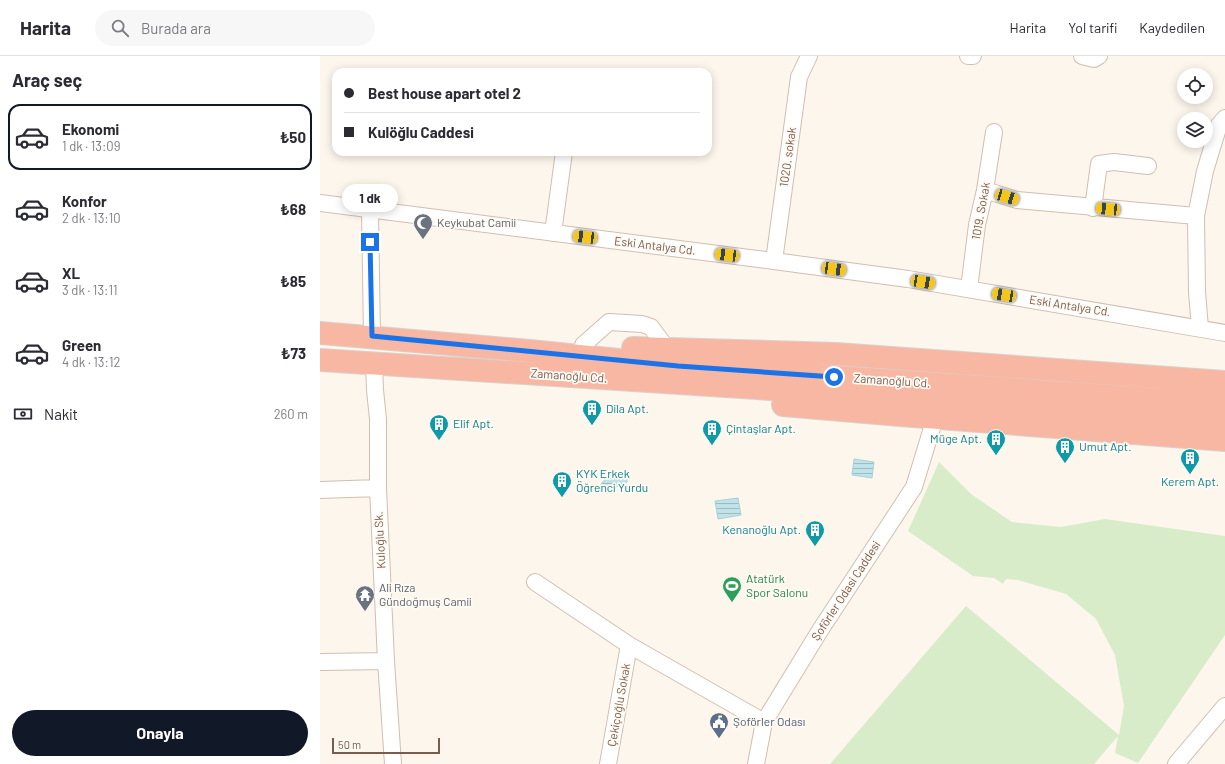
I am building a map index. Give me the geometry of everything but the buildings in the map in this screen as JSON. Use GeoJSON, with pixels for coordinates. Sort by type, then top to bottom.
{"type":"FeatureCollection","features":[{"type":"Feature","properties":{"kind":"highway","name":"Zamanoğlu Cd."},"geometry":{"type":"LineString","coordinates":[[320,333],[372,336],[678,366],[1225,404]]}},
{"type":"Feature","properties":{"kind":"highway"},"geometry":{"type":"LineString","coordinates":[[530,351],[583,345],[668,350],[836,354],[1225,382]]}},
{"type":"Feature","properties":{"kind":"highway","name":"Zamanoğlu Cd."},"geometry":{"type":"LineString","coordinates":[[320,360],[927,399],[1225,423]]}},
{"type":"Feature","properties":{"kind":"highway"},"geometry":{"type":"LineString","coordinates":[[558,375],[661,394],[935,418],[1225,440]]}},
{"type":"Feature","properties":{"kind":"street","name":"1020. sokak"},"geometry":{"type":"LineString","coordinates":[[774,261],[799,78],[809,56]]}},
{"type":"Feature","properties":{"kind":"street"},"geometry":{"type":"LineString","coordinates":[[968,56],[973,56]]}},
{"type":"Feature","properties":{"kind":"street"},"geometry":{"type":"LineString","coordinates":[[1082,56],[1094,59],[1099,56]]}},
{"type":"Feature","properties":{"kind":"street"},"geometry":{"type":"LineString","coordinates":[[1200,328],[1197,292],[1196,216],[1205,171],[1219,125],[1225,118]]}},
{"type":"Feature","properties":{"kind":"street","name":"1019. Sokak"},"geometry":{"type":"LineString","coordinates":[[969,289],[977,225],[985,190],[994,132]]}},
{"type":"Feature","properties":{"kind":"street"},"geometry":{"type":"LineString","coordinates":[[553,233],[563,156]]}},
{"type":"Feature","properties":{"kind":"street"},"geometry":{"type":"LineString","coordinates":[[1093,208],[1099,164],[1114,162],[1148,166]]}},
{"type":"Feature","properties":{"kind":"street"},"geometry":{"type":"LineString","coordinates":[[985,190],[1017,200],[1093,208],[1196,216]]}},
{"type":"Feature","properties":{"kind":"street","name":"Eski Antalya Cd."},"geometry":{"type":"LineString","coordinates":[[320,204],[908,279],[1225,332]]}},
{"type":"Feature","properties":{"kind":"street"},"geometry":{"type":"LineString","coordinates":[[370,211],[372,336]]}},
{"type":"Feature","properties":{"kind":"street","name":"Kuloğlu Sk."},"geometry":{"type":"LineString","coordinates":[[374,363],[378,419],[378,488],[386,660],[393,764]]}},
{"type":"Feature","properties":{"kind":"street","name":"Şoförler Odasi Caddesi"},"geometry":{"type":"LineString","coordinates":[[756,764],[764,722],[819,632],[914,487],[935,418]]}},
{"type":"Feature","properties":{"kind":"street"},"geometry":{"type":"LineString","coordinates":[[320,490],[378,488]]}},
{"type":"Feature","properties":{"kind":"street"},"geometry":{"type":"LineString","coordinates":[[535,582],[629,645],[764,722]]}},
{"type":"Feature","properties":{"kind":"street","name":"Çekiçoğlu Sokak"},"geometry":{"type":"LineString","coordinates":[[608,764],[629,645]]}},
{"type":"Feature","properties":{"kind":"street"},"geometry":{"type":"LineString","coordinates":[[320,662],[386,660]]}},
{"type":"Feature","properties":{"kind":"street"},"geometry":{"type":"LineString","coordinates":[[1176,764],[1225,706]]}},
{"type":"Feature","properties":{"kind":"green space"},"geometry":{"type":"Polygon","coordinates":[[[939,462],[971,494],[1012,522],[1061,527],[1105,519],[1225,536],[1225,635],[1138,763],[1115,753],[1118,736],[1094,764],[830,764],[966,606],[1119,735],[1124,706],[1115,655],[1096,619],[1066,594],[1018,580],[1006,579],[1003,584],[994,578],[973,576],[908,531],[939,462]]]}},
{"type":"Feature","properties":{"kind":"water"},"geometry":{"type":"Polygon","coordinates":[[[854,459],[874,462],[872,478],[852,475],[854,459]]]}},
{"type":"Feature","properties":{"kind":"water"},"geometry":{"type":"Polygon","coordinates":[[[615,472],[624,473],[627,477],[627,482],[624,485],[615,487],[611,492],[607,493],[602,491],[601,484],[607,477],[615,472]]]}},
{"type":"Feature","properties":{"kind":"water"},"geometry":{"type":"Polygon","coordinates":[[[738,498],[741,515],[718,519],[715,501],[738,498]]]}},
{"type":"Feature","properties":{"kind":"place","name":"Keykubat Camii"},"geometry":{"type":"Point","coordinates":[423,240]}},
{"type":"Feature","properties":{"kind":"place","name":"Dila Apt."},"geometry":{"type":"Point","coordinates":[592,426]}},
{"type":"Feature","properties":{"kind":"place","name":"Elif Apt."},"geometry":{"type":"Point","coordinates":[439,441]}},
{"type":"Feature","properties":{"kind":"place","name":"Çintaşlar Apt."},"geometry":{"type":"Point","coordinates":[712,446]}},
{"type":"Feature","properties":{"kind":"place","name":"Müge Apt."},"geometry":{"type":"Point","coordinates":[996,456]}},
{"type":"Feature","properties":{"kind":"place","name":"Umut Apt."},"geometry":{"type":"Point","coordinates":[1065,464]}},
{"type":"Feature","properties":{"kind":"place","name":"Kerem Apt."},"geometry":{"type":"Point","coordinates":[1190,475]}},
{"type":"Feature","properties":{"kind":"place","name":"KYK Erkek Öğrenci Yurdu"},"geometry":{"type":"Point","coordinates":[562,498]}},
{"type":"Feature","properties":{"kind":"place","name":"Kenanoğlu Apt."},"geometry":{"type":"Point","coordinates":[815,547]}},
{"type":"Feature","properties":{"kind":"place","name":"Atatürk Spor Salonu"},"geometry":{"type":"Point","coordinates":[732,603]}},
{"type":"Feature","properties":{"kind":"place","name":"Ali Rıza Gündoğmuş Camii"},"geometry":{"type":"Point","coordinates":[365,612]}},
{"type":"Feature","properties":{"kind":"place","name":"Şoförler Odası"},"geometry":{"type":"Point","coordinates":[719,739]}},
{"type":"Feature","properties":{"kind":"route"},"geometry":{"type":"LineString","coordinates":[[370,242],[372,336],[678,366],[834,377]]}}]}
